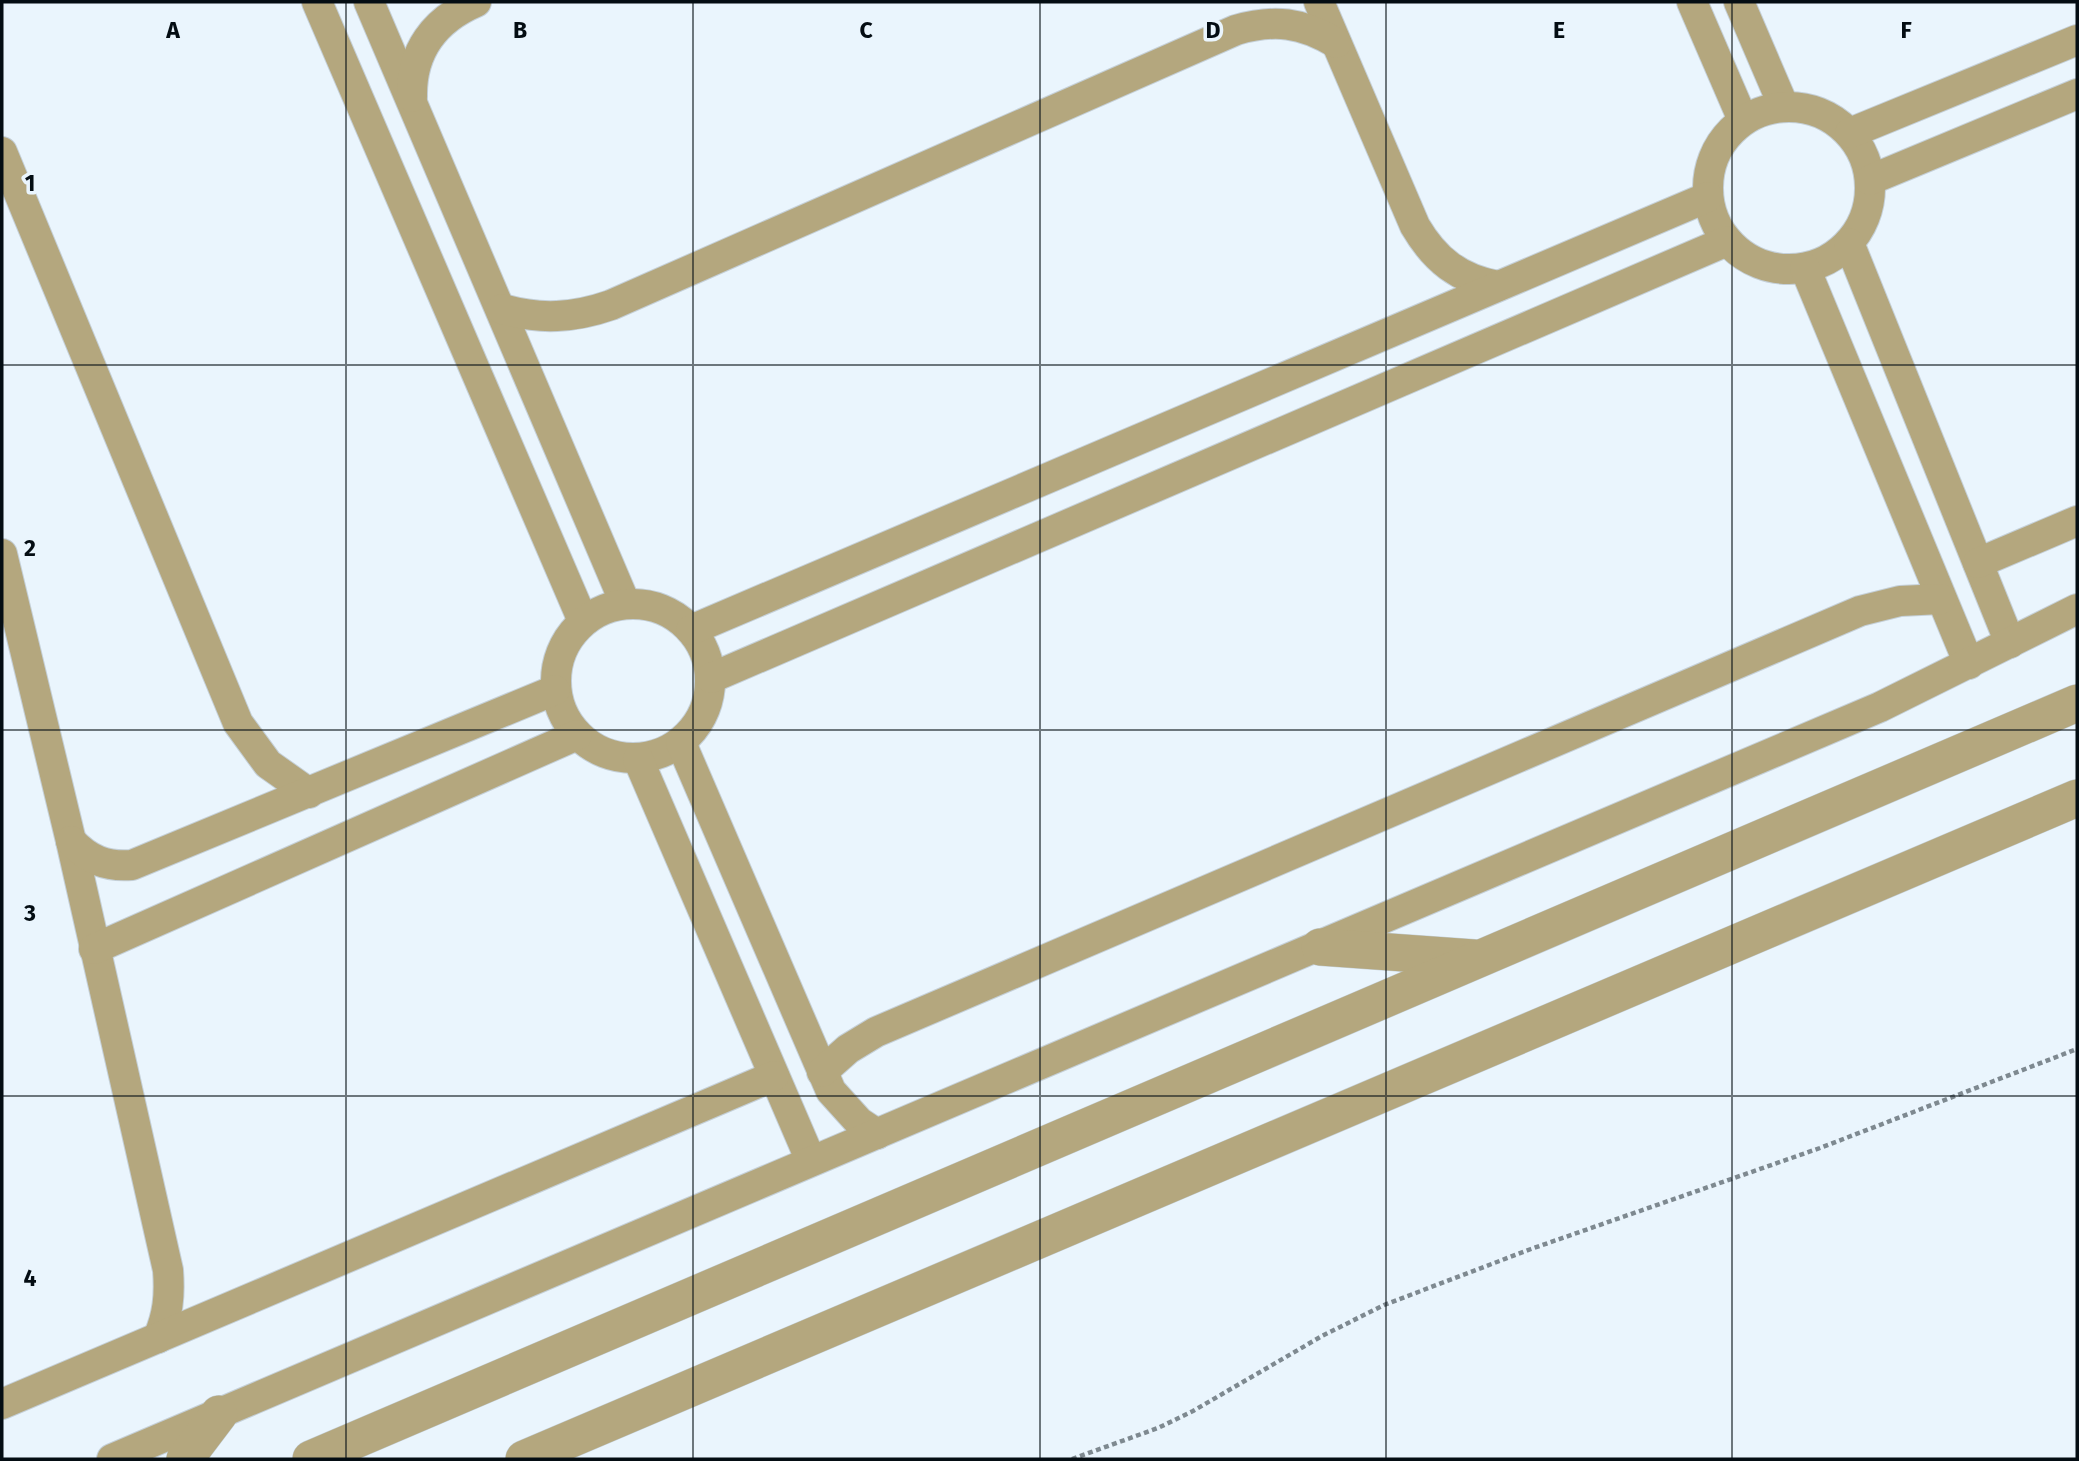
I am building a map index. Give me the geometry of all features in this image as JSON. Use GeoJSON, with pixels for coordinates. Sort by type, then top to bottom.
{"type":"FeatureCollection","features":[{"type":"Feature","properties":{"kind":"street"},"geometry":{"type":"LineString","coordinates":[[317,2],[583,621]]}},
{"type":"Feature","properties":{"kind":"street"},"geometry":{"type":"LineString","coordinates":[[369,2],[502,309],[625,604]]}},
{"type":"Feature","properties":{"kind":"street"},"geometry":{"type":"LineString","coordinates":[[412,101],[415,65],[431,33],[458,9],[476,2]]}},
{"type":"Feature","properties":{"kind":"street"},"geometry":{"type":"LineString","coordinates":[[1319,2],[1426,245],[1458,274],[1477,282],[1499,286]]}},
{"type":"Feature","properties":{"kind":"street"},"geometry":{"type":"LineString","coordinates":[[1692,2],[1743,120]]}},
{"type":"Feature","properties":{"kind":"street"},"geometry":{"type":"LineString","coordinates":[[1740,2],[1784,107]]}},
{"type":"Feature","properties":{"kind":"street"},"geometry":{"type":"LineString","coordinates":[[502,309],[523,315],[568,316],[611,304],[1237,30],[1278,22],[1298,25],[1336,43]]}},
{"type":"Feature","properties":{"kind":"street"},"geometry":{"type":"LineString","coordinates":[[1850,133],[2077,40]]}},
{"type":"Feature","properties":{"kind":"street"},"geometry":{"type":"LineString","coordinates":[[1870,180],[2077,94]]}},
{"type":"Feature","properties":{"kind":"street"},"geometry":{"type":"LineString","coordinates":[[1784,107],[1808,108],[1831,118],[1850,133],[1863,155],[1870,180],[1869,203],[1862,225],[1849,243],[1829,260],[1805,268],[1776,268],[1749,259],[1727,241],[1714,220],[1708,197],[1710,168],[1722,141],[1743,120],[1762,111],[1784,107]]}},
{"type":"Feature","properties":{"kind":"street"},"geometry":{"type":"LineString","coordinates":[[2,152],[238,723],[268,764],[309,793]]}},
{"type":"Feature","properties":{"kind":"street"},"geometry":{"type":"LineString","coordinates":[[691,630],[1708,197]]}},
{"type":"Feature","properties":{"kind":"street"},"geometry":{"type":"LineString","coordinates":[[711,678],[1727,241]]}},
{"type":"Feature","properties":{"kind":"street"},"geometry":{"type":"LineString","coordinates":[[1849,243],[2010,643]]}},
{"type":"Feature","properties":{"kind":"street"},"geometry":{"type":"LineString","coordinates":[[1805,268],[1969,664]]}},
{"type":"Feature","properties":{"kind":"street"},"geometry":{"type":"LineString","coordinates":[[1978,563],[2077,521]]}},
{"type":"Feature","properties":{"kind":"street"},"geometry":{"type":"LineString","coordinates":[[2,554],[71,841],[168,1270],[170,1294],[167,1317],[158,1338]]}},
{"type":"Feature","properties":{"kind":"street"},"geometry":{"type":"LineString","coordinates":[[822,1072],[848,1049],[876,1032],[1860,611],[1900,601],[1941,599]]}},
{"type":"Feature","properties":{"kind":"street"},"geometry":{"type":"LineString","coordinates":[[625,604],[650,605],[673,614],[691,630],[705,652],[711,678],[708,702],[698,725],[681,743],[661,754],[638,759],[616,757],[594,749],[577,735],[562,714],[555,690],[556,664],[566,640],[583,621],[603,609],[625,604]]}},
{"type":"Feature","properties":{"kind":"street"},"geometry":{"type":"LineString","coordinates":[[112,1459],[1880,707],[2077,609]]}},
{"type":"Feature","properties":{"kind":"street"},"geometry":{"type":"LineString","coordinates":[[71,841],[83,854],[98,862],[114,866],[132,865],[555,690]]}},
{"type":"Feature","properties":{"kind":"street"},"geometry":{"type":"LineString","coordinates":[[311,1459],[2077,703]]}},
{"type":"Feature","properties":{"kind":"street"},"geometry":{"type":"LineString","coordinates":[[94,950],[577,735]]}},
{"type":"Feature","properties":{"kind":"street"},"geometry":{"type":"LineString","coordinates":[[681,743],[822,1072],[844,1108],[877,1134]]}},
{"type":"Feature","properties":{"kind":"street"},"geometry":{"type":"LineString","coordinates":[[638,759],[811,1161]]}},
{"type":"Feature","properties":{"kind":"street"},"geometry":{"type":"LineString","coordinates":[[524,1459],[2077,798]]}},
{"type":"Feature","properties":{"kind":"street"},"geometry":{"type":"LineString","coordinates":[[1320,947],[1478,958]]}},
{"type":"Feature","properties":{"kind":"street"},"geometry":{"type":"LineString","coordinates":[[2,1404],[774,1076]]}},
{"type":"Feature","properties":{"kind":"street"},"geometry":{"type":"LineString","coordinates":[[185,1459],[219,1413]]}},
{"type":"Feature","properties":{"kind":"path"},"geometry":{"type":"LineString","coordinates":[[1072,1459],[1158,1428],[1193,1411],[1322,1336],[1384,1305],[1531,1249],[1820,1148],[2077,1049]]}}]}
